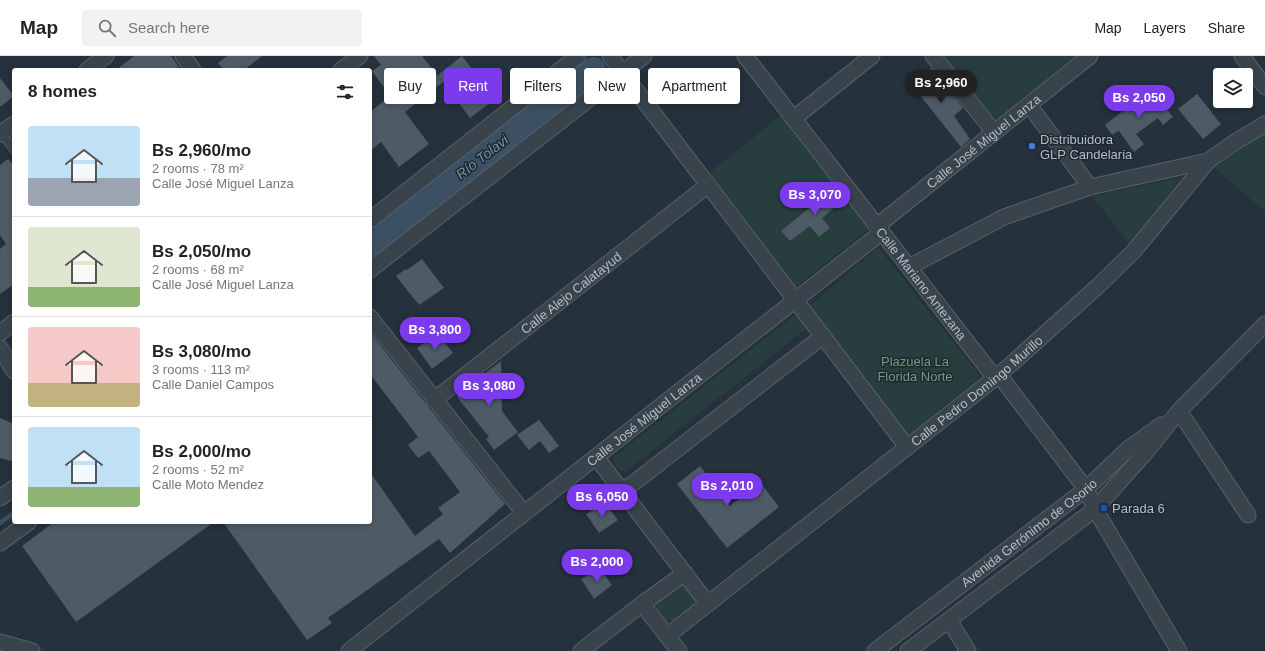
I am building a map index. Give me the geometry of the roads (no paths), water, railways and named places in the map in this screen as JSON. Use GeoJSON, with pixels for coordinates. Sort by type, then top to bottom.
{"type":"FeatureCollection","features":[{"type":"Feature","properties":{"kind":"street"},"geometry":{"type":"LineString","coordinates":[[90,68],[106,56]]}},
{"type":"Feature","properties":{"kind":"street"},"geometry":{"type":"LineString","coordinates":[[183,56],[192,68]]}},
{"type":"Feature","properties":{"kind":"street"},"geometry":{"type":"LineString","coordinates":[[344,68],[360,56]]}},
{"type":"Feature","properties":{"kind":"street"},"geometry":{"type":"LineString","coordinates":[[372,218],[578,56]]}},
{"type":"Feature","properties":{"kind":"street"},"geometry":{"type":"LineString","coordinates":[[610,56],[619,68]]}},
{"type":"Feature","properties":{"kind":"street"},"geometry":{"type":"LineString","coordinates":[[629,68],[644,56]]}},
{"type":"Feature","properties":{"kind":"street","name":"Calle Mariano Antezana"},"geometry":{"type":"LineString","coordinates":[[745,56],[909,268],[1086,489],[1095,508],[1179,651]]}},
{"type":"Feature","properties":{"kind":"street"},"geometry":{"type":"LineString","coordinates":[[793,119],[872,56]]}},
{"type":"Feature","properties":{"kind":"street"},"geometry":{"type":"LineString","coordinates":[[933,56],[994,132]]}},
{"type":"Feature","properties":{"kind":"street","name":"Calle José Miguel Lanza"},"geometry":{"type":"LineString","coordinates":[[349,651],[795,300],[994,132],[1090,56]]}},
{"type":"Feature","properties":{"kind":"street"},"geometry":{"type":"LineString","coordinates":[[1242,56],[1265,86]]}},
{"type":"Feature","properties":{"kind":"street"},"geometry":{"type":"LineString","coordinates":[[640,95],[907,447]]}},
{"type":"Feature","properties":{"kind":"street"},"geometry":{"type":"LineString","coordinates":[[372,268],[584,103]]}},
{"type":"Feature","properties":{"kind":"street"},"geometry":{"type":"LineString","coordinates":[[1029,105],[1090,187]]}},
{"type":"Feature","properties":{"kind":"street","name":"Calle Pedro Domingo Murillo"},"geometry":{"type":"LineString","coordinates":[[667,636],[997,377],[1098,287],[1134,251],[1208,161],[1235,142],[1265,124]]}},
{"type":"Feature","properties":{"kind":"street"},"geometry":{"type":"LineString","coordinates":[[1,133],[12,125]]}},
{"type":"Feature","properties":{"kind":"street"},"geometry":{"type":"LineString","coordinates":[[909,268],[1004,217],[1090,187],[1208,161]]}},
{"type":"Feature","properties":{"kind":"street","name":"Calle Alejo Calatayud"},"geometry":{"type":"LineString","coordinates":[[434,400],[708,185]]}},
{"type":"Feature","properties":{"kind":"street"},"geometry":{"type":"LineString","coordinates":[[372,320],[524,513]]}},
{"type":"Feature","properties":{"kind":"street"},"geometry":{"type":"LineString","coordinates":[[0,333],[12,324]]}},
{"type":"Feature","properties":{"kind":"street","name":"Avenida Gerónimo de Osorio"},"geometry":{"type":"LineString","coordinates":[[908,651],[1095,508],[1146,452],[1180,411],[1265,324]]}},
{"type":"Feature","properties":{"kind":"street"},"geometry":{"type":"LineString","coordinates":[[622,492],[823,336]]}},
{"type":"Feature","properties":{"kind":"street"},"geometry":{"type":"LineString","coordinates":[[0,348],[12,368]]}},
{"type":"Feature","properties":{"kind":"street"},"geometry":{"type":"LineString","coordinates":[[1180,411],[1248,515]]}},
{"type":"Feature","properties":{"kind":"street","name":"Avenida Gerónimo de Osorio"},"geometry":{"type":"LineString","coordinates":[[875,651],[1086,489],[1128,450],[1180,411]]}},
{"type":"Feature","properties":{"kind":"street"},"geometry":{"type":"LineString","coordinates":[[596,457],[708,604]]}},
{"type":"Feature","properties":{"kind":"street"},"geometry":{"type":"LineString","coordinates":[[0,498],[12,489]]}},
{"type":"Feature","properties":{"kind":"street"},"geometry":{"type":"LineString","coordinates":[[0,543],[25,524]]}},
{"type":"Feature","properties":{"kind":"street"},"geometry":{"type":"LineString","coordinates":[[581,651],[642,604],[685,574]]}},
{"type":"Feature","properties":{"kind":"street"},"geometry":{"type":"LineString","coordinates":[[642,604],[679,651]]}},
{"type":"Feature","properties":{"kind":"street"},"geometry":{"type":"LineString","coordinates":[[949,620],[968,651]]}},
{"type":"Feature","properties":{"kind":"street"},"geometry":{"type":"LineString","coordinates":[[0,642],[32,651]]}},
{"type":"Feature","properties":{"kind":"lane"},"geometry":{"type":"LineString","coordinates":[[1,133],[12,147]]}},
{"type":"Feature","properties":{"kind":"waterway","name":"Río Tolavi"},"geometry":{"type":"LineString","coordinates":[[372,242],[584,77]]}},
{"type":"Feature","properties":{"kind":"waterway","name":"Río Tolavi"},"geometry":{"type":"LineString","coordinates":[[0,523],[12,514]]}},
{"type":"Feature","properties":{"kind":"place","name":"Distribuidora GLP Candelaria"},"geometry":{"type":"Point","coordinates":[1032,146]}},
{"type":"Feature","properties":{"kind":"place","name":"Parada 6"},"geometry":{"type":"Point","coordinates":[1104,508]}},
{"type":"Feature","properties":{"kind":"park label","name":"Plazuela La Florida Norte"},"geometry":{"type":"Point","coordinates":[915,368]}}]}
